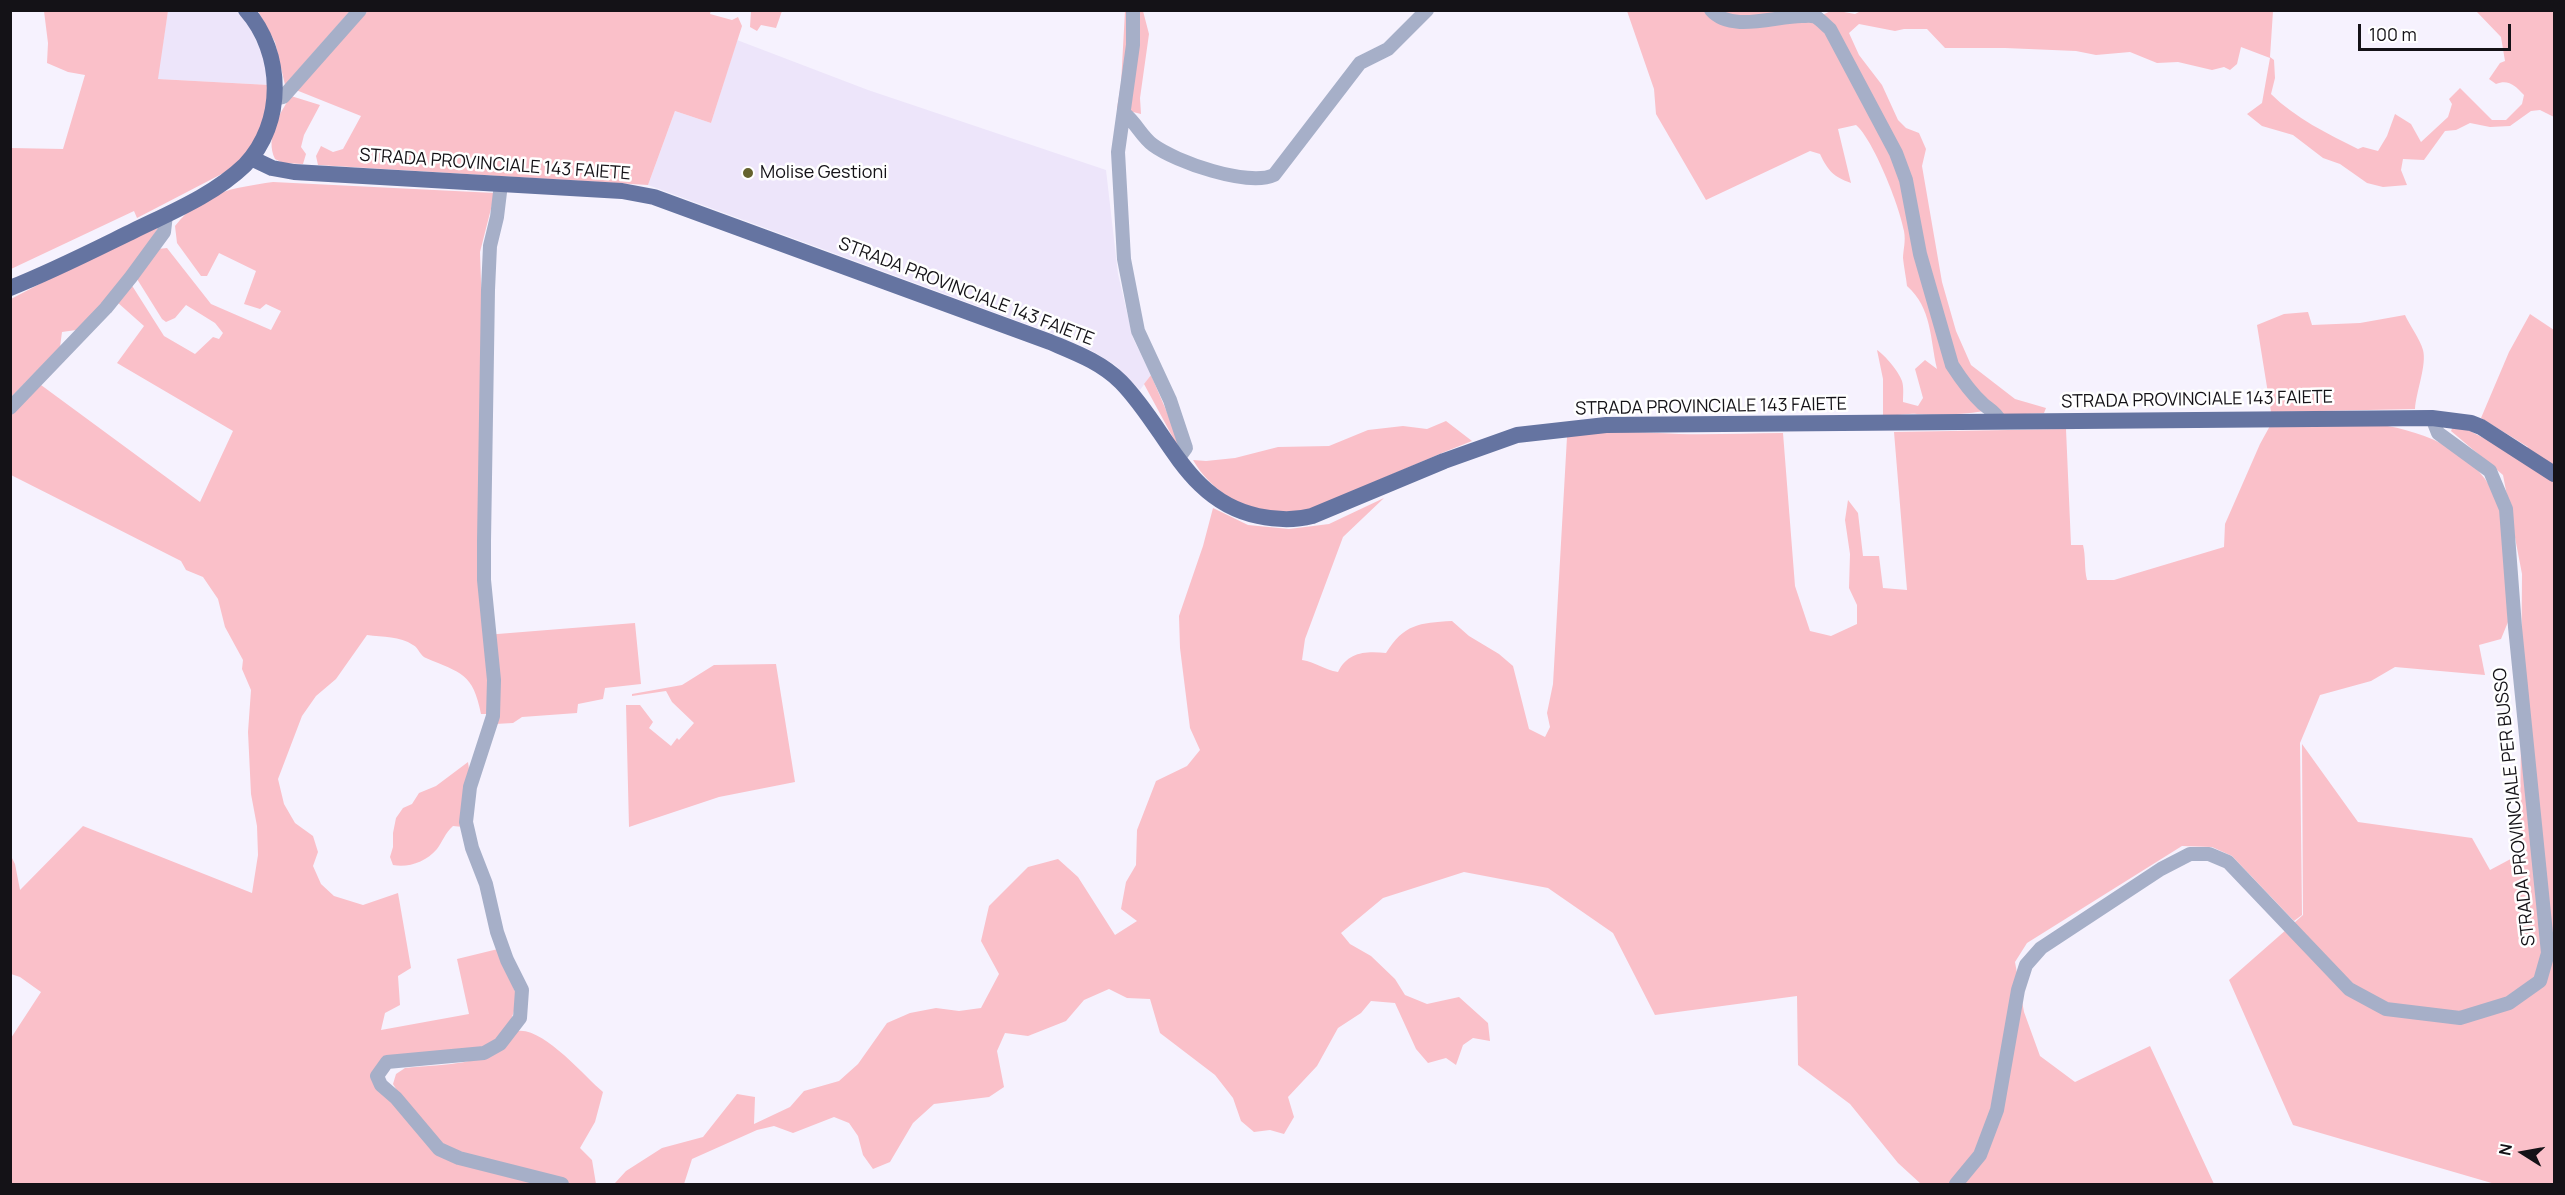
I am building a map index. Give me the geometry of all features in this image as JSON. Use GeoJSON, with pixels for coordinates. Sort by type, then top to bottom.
{"type":"FeatureCollection","features":[{"type":"Feature","properties":{"kind":"main road"},"geometry":{"type":"LineString","coordinates":[[10,288],[166,215],[227,180],[251,158],[269,125],[275,99],[275,80],[269,51],[261,31],[246,10]]}},
{"type":"Feature","properties":{"kind":"main road","name":"STRADA PROVINCIALE 143 FAIETE"},"geometry":{"type":"LineString","coordinates":[[251,158],[272,168],[294,172],[622,191],[654,197],[1050,342],[1099,364],[1123,384],[1161,432],[1178,459],[1211,497],[1254,515],[1283,521],[1312,516],[1444,461],[1517,435],[1606,425],[2432,418],[2470,423],[2481,427],[2554,474]]}},
{"type":"Feature","properties":{"kind":"street"},"geometry":{"type":"LineString","coordinates":[[275,99],[283,97],[360,10]]}},
{"type":"Feature","properties":{"kind":"street"},"geometry":{"type":"LineString","coordinates":[[1133,10],[1133,45],[1118,152],[1127,281],[1138,331],[1182,432],[1185,448],[1178,459]]}},
{"type":"Feature","properties":{"kind":"street"},"geometry":{"type":"LineString","coordinates":[[1125,114],[1150,143],[1163,152],[1203,168],[1264,180],[1274,176],[1360,63],[1388,49],[1427,10]]}},
{"type":"Feature","properties":{"kind":"street"},"geometry":{"type":"LineString","coordinates":[[1711,10],[1725,20],[1737,23],[1784,16],[1811,16],[1816,17],[1830,29],[1896,153],[1906,180],[1920,254],[1952,365],[1983,404],[1996,414],[2000,421]]}},
{"type":"Feature","properties":{"kind":"street"},"geometry":{"type":"LineString","coordinates":[[501,184],[497,217],[490,246],[484,542],[484,580],[494,680],[494,716],[470,787],[466,822],[472,848],[486,884],[497,932],[507,960],[522,990],[520,1018],[500,1044],[484,1053],[387,1062],[377,1076],[381,1085],[396,1098],[439,1149],[459,1158],[562,1185]]}},
{"type":"Feature","properties":{"kind":"street"},"geometry":{"type":"LineString","coordinates":[[10,408],[106,308],[131,278],[164,232],[166,215]]}},
{"type":"Feature","properties":{"kind":"street","name":"STRADA PROVINCIALE PER BUSSO"},"geometry":{"type":"LineString","coordinates":[[1956,1185],[1980,1155],[1997,1110],[2018,990],[2026,965],[2041,948],[2161,869],[2190,854],[2209,854],[2228,862],[2349,989],[2386,1009],[2460,1018],[2509,1003],[2540,981],[2548,953],[2515,627],[2506,508],[2490,471],[2438,433],[2432,418]]}},
{"type":"Feature","properties":{"kind":"shaded area"},"geometry":{"type":"Polygon","coordinates":[[[711,10],[710,14],[732,20],[738,17],[742,26],[711,123],[675,111],[648,185],[318,165],[316,156],[321,146],[333,152],[343,149],[361,116],[296,90],[352,25],[368,11],[711,10]]]}},
{"type":"Feature","properties":{"kind":"shaded area"},"geometry":{"type":"Polygon","coordinates":[[[1770,10],[1777,14],[1820,16],[1833,10],[1855,14],[1863,10],[2273,11],[2270,57],[2274,60],[2275,78],[2271,94],[2290,111],[2324,131],[2358,149],[2363,147],[2378,151],[2387,136],[2395,114],[2411,124],[2421,142],[2448,117],[2452,104],[2449,99],[2460,88],[2492,120],[2506,120],[2522,104],[2524,95],[2512,84],[2505,82],[2496,84],[2489,79],[2500,63],[2505,61],[2501,37],[2476,11],[2554,11],[2554,117],[2540,110],[2531,111],[2510,126],[2490,127],[2470,123],[2456,130],[2445,131],[2424,160],[2403,159],[2401,170],[2407,185],[2383,187],[2367,183],[2340,164],[2323,158],[2293,135],[2262,126],[2247,114],[2262,103],[2270,58],[2241,47],[2237,64],[2230,70],[2224,67],[2212,70],[2178,62],[2157,63],[2130,52],[2096,55],[2076,51],[1945,48],[1927,29],[1895,31],[1859,24],[1849,33],[1859,55],[1882,85],[1898,120],[1906,128],[1919,133],[1926,149],[1922,166],[1942,282],[1956,331],[1971,365],[2015,399],[2046,408],[2044,413],[1987,416],[1984,411],[1883,417],[1883,379],[1877,350],[1888,360],[1902,381],[1903,402],[1918,406],[1923,398],[1915,369],[1925,360],[1937,369],[1926,314],[1907,286],[1903,258],[1905,235],[1901,220],[1892,191],[1870,144],[1856,125],[1838,129],[1851,183],[1832,173],[1820,154],[1810,151],[1706,200],[1656,114],[1654,89],[1627,11],[1770,10]]]}},
{"type":"Feature","properties":{"kind":"shaded area"},"geometry":{"type":"Polygon","coordinates":[[[44,11],[168,11],[158,79],[269,85],[268,96],[264,118],[256,138],[237,166],[137,218],[134,211],[11,269],[11,148],[63,149],[85,75],[68,72],[47,63],[48,43],[44,11]]]}},
{"type":"Feature","properties":{"kind":"shaded area"},"geometry":{"type":"Polygon","coordinates":[[[168,11],[238,11],[246,20],[264,57],[269,85],[157,79],[168,11]]]}},
{"type":"Feature","properties":{"kind":"shaded area"},"geometry":{"type":"Polygon","coordinates":[[[258,11],[350,11],[285,85],[275,42],[258,11]]]}},
{"type":"Feature","properties":{"kind":"shaded area"},"geometry":{"type":"Polygon","coordinates":[[[751,11],[782,11],[776,28],[761,25],[757,31],[750,27],[751,11]]]}},
{"type":"Feature","properties":{"kind":"shaded area"},"geometry":{"type":"Polygon","coordinates":[[[1125,11],[1143,11],[1149,34],[1140,98],[1141,114],[1117,108],[1121,84],[1125,11]]]}},
{"type":"Feature","properties":{"kind":"shaded area"},"geometry":{"type":"Polygon","coordinates":[[[737,40],[868,90],[1106,170],[1118,274],[1133,338],[1151,375],[1140,390],[1115,365],[1079,343],[648,185],[675,111],[711,123],[737,40]]]}},
{"type":"Feature","properties":{"kind":"shaded area"},"geometry":{"type":"Polygon","coordinates":[[[291,96],[320,105],[304,135],[301,147],[306,154],[303,164],[283,163],[275,159],[272,151],[275,126],[291,96]]]}},
{"type":"Feature","properties":{"kind":"shaded area"},"geometry":{"type":"Polygon","coordinates":[[[273,182],[495,193],[480,252],[481,473],[477,563],[480,564],[485,635],[635,623],[641,684],[605,688],[603,699],[578,704],[577,713],[522,717],[513,723],[495,724],[487,714],[481,714],[474,690],[464,676],[424,657],[415,646],[408,642],[391,637],[367,635],[336,679],[316,696],[302,716],[278,779],[284,804],[295,823],[313,836],[318,852],[313,866],[321,884],[334,896],[363,905],[398,893],[411,968],[398,976],[400,1005],[385,1013],[381,1030],[469,1014],[457,959],[498,949],[518,999],[511,1020],[503,1033],[486,1047],[382,1060],[375,1068],[373,1075],[376,1087],[401,1109],[401,1097],[393,1084],[396,1074],[405,1068],[469,1061],[514,1032],[524,1031],[536,1035],[561,1052],[603,1092],[595,1122],[580,1148],[592,1160],[596,1184],[11,1184],[11,1038],[41,992],[20,977],[11,974],[10,854],[15,864],[20,890],[83,826],[252,893],[258,855],[257,826],[251,794],[248,732],[251,690],[242,669],[243,660],[225,627],[218,599],[203,577],[186,570],[181,561],[11,475],[11,414],[41,385],[200,502],[233,431],[117,363],[144,326],[117,302],[131,284],[164,336],[195,354],[213,337],[219,339],[223,333],[215,323],[186,305],[175,318],[166,322],[137,279],[158,249],[167,248],[211,304],[271,330],[281,311],[266,304],[260,309],[244,304],[256,271],[219,253],[207,276],[201,276],[177,243],[175,226],[185,215],[207,199],[231,190],[273,182]]]}},
{"type":"Feature","properties":{"kind":"shaded area"},"geometry":{"type":"Polygon","coordinates":[[[152,225],[158,228],[154,235],[108,300],[97,313],[76,330],[62,332],[60,347],[11,397],[11,299],[152,225]]]}},
{"type":"Feature","properties":{"kind":"shaded area"},"geometry":{"type":"Polygon","coordinates":[[[2308,312],[2312,325],[2360,323],[2405,315],[2420,341],[2424,356],[2415,409],[2271,412],[2257,325],[2284,314],[2308,312]]]}},
{"type":"Feature","properties":{"kind":"shaded area"},"geometry":{"type":"Polygon","coordinates":[[[2530,314],[2554,330],[2554,1184],[2495,1184],[2293,1125],[2229,980],[2303,915],[2302,744],[2358,822],[2472,838],[2490,870],[2520,854],[2522,574],[2503,475],[2451,431],[2453,426],[2462,427],[2519,456],[2528,447],[2481,418],[2509,352],[2530,314]]]}},
{"type":"Feature","properties":{"kind":"shaded area"},"geometry":{"type":"Polygon","coordinates":[[[1151,375],[1178,438],[1177,445],[1144,384],[1151,375]]]}},
{"type":"Feature","properties":{"kind":"shaded area"},"geometry":{"type":"Polygon","coordinates":[[[1446,421],[1472,441],[1324,504],[1297,512],[1274,513],[1233,500],[1210,482],[1193,460],[1235,458],[1278,447],[1329,446],[1368,430],[1403,426],[1427,429],[1446,421]]]}},
{"type":"Feature","properties":{"kind":"shaded area"},"geometry":{"type":"Polygon","coordinates":[[[2369,423],[2424,436],[2458,453],[2485,479],[2499,503],[2505,538],[2508,622],[2501,639],[2479,645],[2485,675],[2395,667],[2371,681],[2320,695],[2300,743],[2302,915],[2294,921],[2232,856],[2212,847],[2182,846],[2027,943],[2015,962],[2024,1012],[2040,1056],[2075,1082],[2150,1046],[2214,1184],[1921,1184],[1898,1163],[1850,1104],[1798,1065],[1797,996],[1655,1015],[1613,933],[1548,888],[1464,872],[1383,898],[1341,933],[1350,944],[1371,956],[1395,979],[1405,995],[1427,1004],[1459,997],[1488,1023],[1490,1041],[1473,1038],[1463,1045],[1456,1065],[1446,1058],[1428,1063],[1416,1049],[1395,1003],[1371,1001],[1361,1013],[1338,1028],[1317,1066],[1288,1097],[1294,1117],[1284,1134],[1270,1130],[1254,1132],[1241,1121],[1233,1098],[1215,1075],[1160,1033],[1150,999],[1127,998],[1109,989],[1084,1000],[1066,1021],[1028,1036],[1005,1033],[997,1051],[1004,1087],[989,1097],[934,1104],[913,1123],[890,1162],[873,1169],[863,1155],[858,1136],[849,1123],[834,1117],[793,1133],[774,1126],[757,1130],[692,1159],[684,1184],[604,1184],[615,1183],[626,1171],[662,1148],[703,1137],[737,1094],[755,1097],[754,1124],[790,1107],[804,1091],[839,1081],[858,1064],[887,1023],[910,1013],[936,1008],[959,1011],[981,1008],[999,974],[981,941],[989,906],[1028,867],[1058,859],[1078,877],[1115,935],[1137,921],[1121,909],[1126,882],[1136,865],[1137,830],[1156,781],[1187,766],[1200,750],[1190,728],[1180,648],[1179,616],[1203,546],[1213,508],[1248,525],[1289,529],[1329,524],[1384,498],[1343,537],[1305,639],[1302,660],[1338,672],[1347,660],[1358,654],[1386,653],[1399,636],[1413,627],[1452,621],[1469,636],[1499,654],[1513,666],[1529,729],[1545,737],[1550,727],[1547,713],[1553,684],[1567,437],[1609,432],[1783,433],[1795,586],[1810,631],[1831,636],[1857,624],[1857,605],[1849,588],[1850,554],[1845,520],[1848,500],[1858,513],[1863,556],[1879,556],[1883,588],[1907,590],[1894,432],[2066,429],[2071,545],[2083,545],[2087,580],[2114,580],[2224,547],[2225,524],[2271,424],[2369,423]]]}},
{"type":"Feature","properties":{"kind":"shaded area"},"geometry":{"type":"Polygon","coordinates":[[[776,664],[795,782],[719,797],[629,827],[626,705],[640,705],[653,722],[649,728],[671,746],[694,723],[672,702],[666,691],[632,696],[632,694],[682,685],[714,665],[776,664]]]}},
{"type":"Feature","properties":{"kind":"shaded area"},"geometry":{"type":"Polygon","coordinates":[[[468,762],[470,776],[463,827],[453,826],[433,854],[422,861],[405,866],[393,865],[390,857],[393,833],[396,818],[403,808],[412,804],[419,793],[436,786],[468,762]]]}},
{"type":"Feature","properties":{"kind":"place","name":"Molise Gestioni"},"geometry":{"type":"Point","coordinates":[748,173]}}]}
